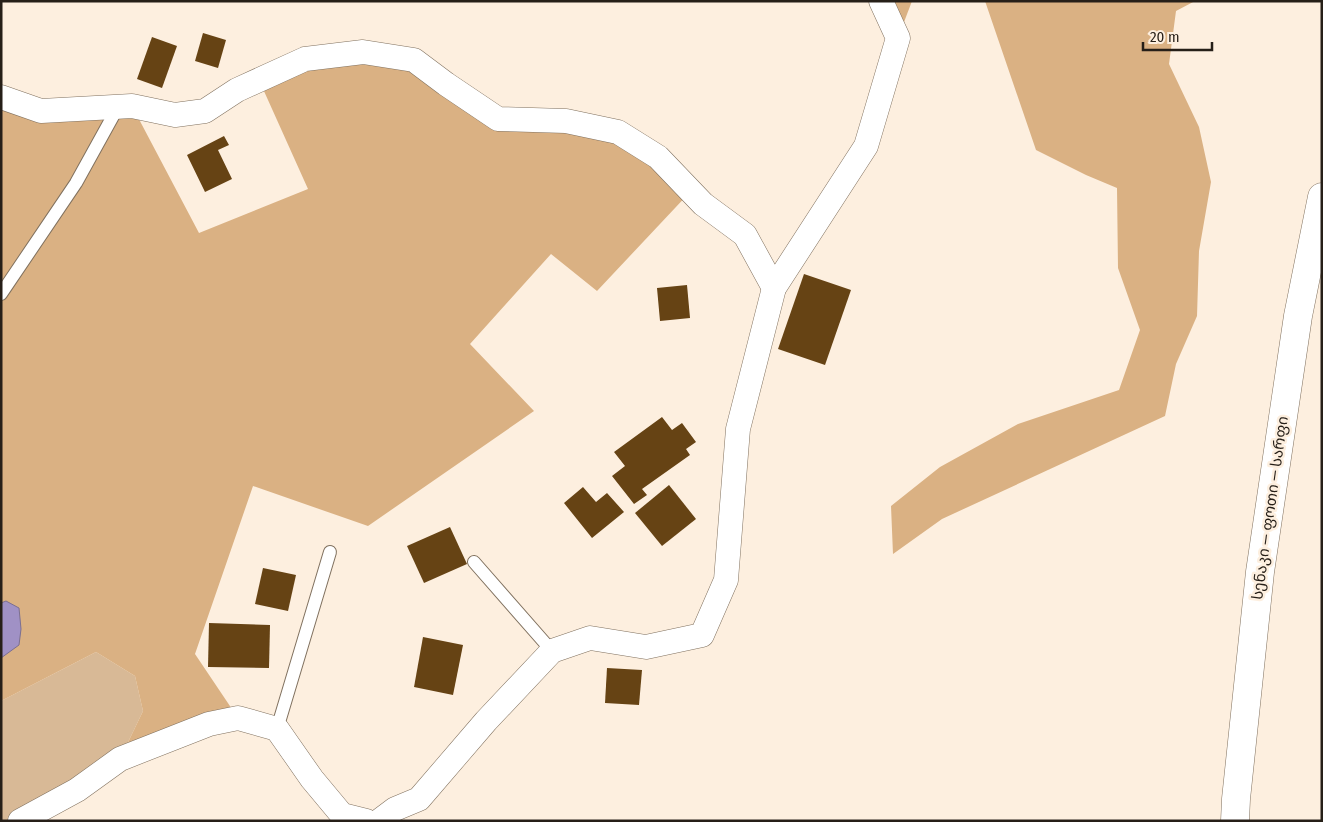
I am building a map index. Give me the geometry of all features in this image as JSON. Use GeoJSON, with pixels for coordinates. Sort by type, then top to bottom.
{"type":"FeatureCollection","features":[{"type":"Feature","properties":{"kind":"highway","name":"სენაკი — ფოთი — სარფი"},"geometry":{"type":"LineString","coordinates":[[1235,810],[1260,572],[1298,316],[1322,197]]}},
{"type":"Feature","properties":{"kind":"street"},"geometry":{"type":"LineString","coordinates":[[378,821],[395,809],[419,799],[486,721],[552,651],[590,638],[646,647],[702,635],[726,580],[738,429],[774,288],[866,146],[898,38],[880,1]]}},
{"type":"Feature","properties":{"kind":"street"},"geometry":{"type":"LineString","coordinates":[[1,97],[40,111],[132,106],[175,115],[205,111],[237,90],[305,58],[363,52],[414,60],[498,119],[566,121],[618,132],[658,157],[703,204],[745,235],[774,288]]}},
{"type":"Feature","properties":{"kind":"street"},"geometry":{"type":"LineString","coordinates":[[20,821],[77,790],[120,759],[209,724],[238,718],[277,729],[312,779],[342,816],[366,821]]}},
{"type":"Feature","properties":{"kind":"lane"},"geometry":{"type":"LineString","coordinates":[[1,294],[76,183],[118,107]]}},
{"type":"Feature","properties":{"kind":"lane"},"geometry":{"type":"LineString","coordinates":[[277,729],[330,552]]}},
{"type":"Feature","properties":{"kind":"lane"},"geometry":{"type":"LineString","coordinates":[[474,562],[552,651]]}},
{"type":"Feature","properties":{"kind":"shaded area"},"geometry":{"type":"Polygon","coordinates":[[[881,1],[912,1],[898,38],[881,1]]]}},
{"type":"Feature","properties":{"kind":"shaded area"},"geometry":{"type":"Polygon","coordinates":[[[985,1],[1195,1],[1176,11],[1169,64],[1199,127],[1211,182],[1199,251],[1197,316],[1176,364],[1165,416],[942,519],[893,554],[891,506],[940,467],[1018,424],[1119,390],[1140,330],[1118,268],[1117,188],[1036,150],[985,1]]]}},
{"type":"Feature","properties":{"kind":"shaded area"},"geometry":{"type":"Polygon","coordinates":[[[305,59],[414,60],[498,119],[618,132],[691,191],[597,291],[551,254],[470,344],[534,411],[368,526],[253,486],[195,654],[238,718],[120,759],[143,711],[135,676],[96,652],[1,701],[1,97],[132,106],[199,233],[308,189],[259,80],[305,59]]]}},
{"type":"Feature","properties":{"kind":"shaded area"},"geometry":{"type":"Polygon","coordinates":[[[6,601],[19,608],[21,629],[19,645],[1,658],[1,603],[6,601]]]}},
{"type":"Feature","properties":{"kind":"shaded area"},"geometry":{"type":"Polygon","coordinates":[[[96,652],[135,676],[143,711],[120,759],[20,821],[1,821],[1,701],[96,652]]]}},
{"type":"Feature","properties":{"kind":"building"},"geometry":{"type":"Polygon","coordinates":[[[203,33],[226,40],[218,68],[195,61],[203,33]]]}},
{"type":"Feature","properties":{"kind":"building"},"geometry":{"type":"Polygon","coordinates":[[[152,37],[177,46],[162,88],[137,79],[152,37]]]}},
{"type":"Feature","properties":{"kind":"building"},"geometry":{"type":"Polygon","coordinates":[[[224,136],[229,145],[218,150],[232,179],[205,192],[187,155],[224,136]]]}},
{"type":"Feature","properties":{"kind":"building"},"geometry":{"type":"Polygon","coordinates":[[[804,274],[851,290],[825,365],[778,349],[804,274]]]}},
{"type":"Feature","properties":{"kind":"building"},"geometry":{"type":"Polygon","coordinates":[[[687,285],[690,318],[660,321],[657,288],[687,285]]]}},
{"type":"Feature","properties":{"kind":"building"},"geometry":{"type":"Polygon","coordinates":[[[662,417],[672,430],[682,423],[696,442],[686,449],[690,455],[642,489],[647,495],[634,504],[612,476],[625,466],[614,452],[662,417]]]}},
{"type":"Feature","properties":{"kind":"building"},"geometry":{"type":"Polygon","coordinates":[[[669,485],[696,519],[662,546],[635,513],[669,485]]]}},
{"type":"Feature","properties":{"kind":"building"},"geometry":{"type":"Polygon","coordinates":[[[583,487],[596,502],[607,493],[624,512],[592,538],[564,503],[583,487]]]}},
{"type":"Feature","properties":{"kind":"building"},"geometry":{"type":"Polygon","coordinates":[[[450,527],[467,564],[424,583],[407,546],[450,527]]]}},
{"type":"Feature","properties":{"kind":"building"},"geometry":{"type":"Polygon","coordinates":[[[263,568],[296,575],[288,611],[255,604],[263,568]]]}},
{"type":"Feature","properties":{"kind":"building"},"geometry":{"type":"Polygon","coordinates":[[[209,623],[270,625],[269,668],[208,667],[209,623]]]}},
{"type":"Feature","properties":{"kind":"building"},"geometry":{"type":"Polygon","coordinates":[[[423,637],[463,645],[453,695],[414,687],[423,637]]]}},
{"type":"Feature","properties":{"kind":"building"},"geometry":{"type":"Polygon","coordinates":[[[607,668],[642,670],[639,705],[605,703],[607,668]]]}}]}
